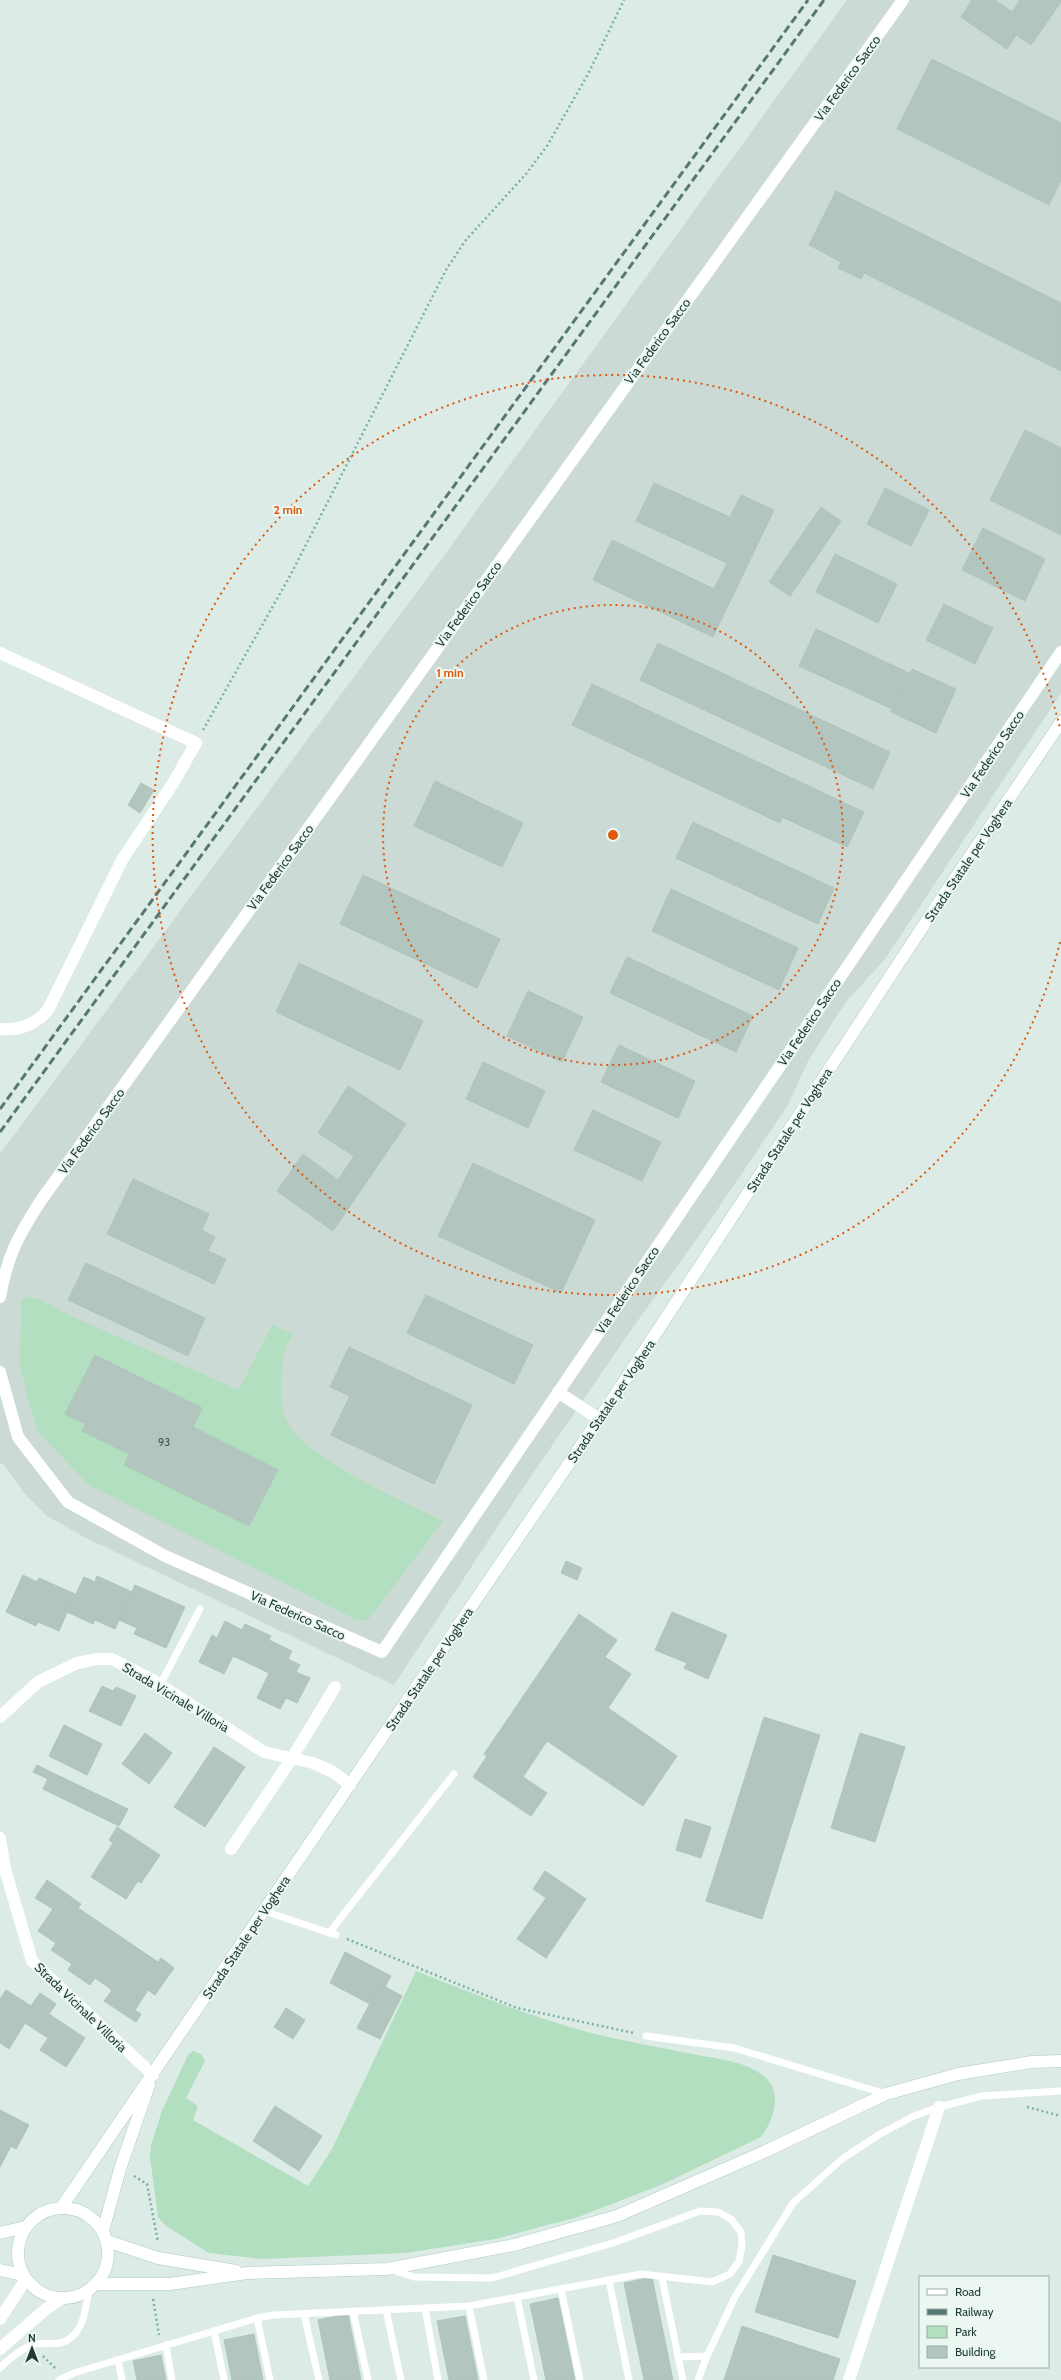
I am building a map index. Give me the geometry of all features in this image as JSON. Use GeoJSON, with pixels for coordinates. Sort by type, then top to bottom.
{"type":"FeatureCollection","features":[{"type":"Feature","properties":{"kind":"street","name":"Via Federico Sacco"},"geometry":{"type":"LineString","coordinates":[[0,1297],[6,1266],[21,1230],[42,1199],[903,0]]}},
{"type":"Feature","properties":{"kind":"street","name":"Via Federico Sacco"},"geometry":{"type":"LineString","coordinates":[[0,1372],[18,1437],[68,1502],[165,1556],[382,1652],[1061,652]]}},
{"type":"Feature","properties":{"kind":"street"},"geometry":{"type":"LineString","coordinates":[[0,653],[196,743],[172,785],[122,860],[48,1010],[38,1020],[26,1027],[0,1029]]}},
{"type":"Feature","properties":{"kind":"street","name":"Strada Statale per Voghera"},"geometry":{"type":"LineString","coordinates":[[61,2208],[124,2113],[153,2075],[599,1419],[937,905],[1061,722]]}},
{"type":"Feature","properties":{"kind":"street"},"geometry":{"type":"LineString","coordinates":[[558,1392],[599,1419]]}},
{"type":"Feature","properties":{"kind":"street","name":"Strada Vicinale Villoria"},"geometry":{"type":"LineString","coordinates":[[0,1717],[38,1682],[77,1663],[97,1659],[112,1659],[160,1685],[264,1752],[314,1763],[333,1772],[350,1785]]}},
{"type":"Feature","properties":{"kind":"street"},"geometry":{"type":"LineString","coordinates":[[231,1849],[292,1758],[335,1687]]}},
{"type":"Feature","properties":{"kind":"street","name":"Strada Vicinale Villoria"},"geometry":{"type":"LineString","coordinates":[[0,1838],[2,1868],[32,1961],[153,2075]]}},
{"type":"Feature","properties":{"kind":"street"},"geometry":{"type":"LineString","coordinates":[[92,2287],[170,2284],[247,2273],[387,2269],[514,2245],[617,2216],[766,2151],[886,2094],[958,2074],[1032,2062],[1061,2062]]}},
{"type":"Feature","properties":{"kind":"street","name":"Strada Statale per Voghera"},"geometry":{"type":"LineString","coordinates":[[105,2236],[120,2169],[153,2075]]}},
{"type":"Feature","properties":{"kind":"street"},"geometry":{"type":"LineString","coordinates":[[849,2380],[939,2107]]}},
{"type":"Feature","properties":{"kind":"street"},"geometry":{"type":"LineString","coordinates":[[0,2233],[26,2227],[41,2214],[61,2208],[85,2213],[95,2221],[105,2236],[108,2257],[104,2272],[92,2287],[76,2296],[62,2298],[48,2296],[36,2289],[25,2277],[19,2263],[18,2250],[26,2227]]}},
{"type":"Feature","properties":{"kind":"street"},"geometry":{"type":"LineString","coordinates":[[105,2236],[158,2258],[247,2273]]}},
{"type":"Feature","properties":{"kind":"street"},"geometry":{"type":"LineString","coordinates":[[0,2270],[25,2277]]}},
{"type":"Feature","properties":{"kind":"street"},"geometry":{"type":"LineString","coordinates":[[0,2319],[25,2277]]}},
{"type":"Feature","properties":{"kind":"street"},"geometry":{"type":"LineString","coordinates":[[0,2349],[46,2308],[62,2298]]}},
{"type":"Feature","properties":{"kind":"lane"},"geometry":{"type":"LineString","coordinates":[[160,1685],[200,1609]]}},
{"type":"Feature","properties":{"kind":"lane"},"geometry":{"type":"LineString","coordinates":[[264,1911],[332,1934],[454,1774]]}},
{"type":"Feature","properties":{"kind":"lane"},"geometry":{"type":"LineString","coordinates":[[646,2036],[734,2048],[886,2094]]}},
{"type":"Feature","properties":{"kind":"lane"},"geometry":{"type":"LineString","coordinates":[[698,2380],[707,2356],[735,2297],[793,2202],[842,2159],[880,2134],[914,2116],[939,2107],[982,2096],[1061,2090]]}},
{"type":"Feature","properties":{"kind":"lane"},"geometry":{"type":"LineString","coordinates":[[59,2380],[75,2376],[118,2360],[257,2318],[353,2311],[469,2306],[641,2274],[662,2278],[712,2282],[730,2274],[739,2261],[742,2246],[741,2232],[731,2219],[718,2212],[700,2211],[616,2242],[492,2278],[414,2277],[387,2269]]}},
{"type":"Feature","properties":{"kind":"lane"},"geometry":{"type":"LineString","coordinates":[[662,2278],[683,2380]]}},
{"type":"Feature","properties":{"kind":"lane"},"geometry":{"type":"LineString","coordinates":[[609,2280],[629,2380]]}},
{"type":"Feature","properties":{"kind":"lane"},"geometry":{"type":"LineString","coordinates":[[0,2368],[10,2358],[35,2344],[55,2344],[70,2340],[78,2332],[82,2324],[92,2287]]}},
{"type":"Feature","properties":{"kind":"lane"},"geometry":{"type":"LineString","coordinates":[[561,2289],[580,2380]]}},
{"type":"Feature","properties":{"kind":"lane"},"geometry":{"type":"LineString","coordinates":[[517,2297],[534,2380]]}},
{"type":"Feature","properties":{"kind":"lane"},"geometry":{"type":"LineString","coordinates":[[469,2306],[484,2380]]}},
{"type":"Feature","properties":{"kind":"lane"},"geometry":{"type":"LineString","coordinates":[[425,2308],[438,2380]]}},
{"type":"Feature","properties":{"kind":"lane"},"geometry":{"type":"LineString","coordinates":[[386,2310],[401,2380]]}},
{"type":"Feature","properties":{"kind":"lane"},"geometry":{"type":"LineString","coordinates":[[353,2311],[368,2380]]}},
{"type":"Feature","properties":{"kind":"lane"},"geometry":{"type":"LineString","coordinates":[[304,2314],[319,2380]]}},
{"type":"Feature","properties":{"kind":"lane"},"geometry":{"type":"LineString","coordinates":[[257,2318],[270,2380]]}},
{"type":"Feature","properties":{"kind":"lane"},"geometry":{"type":"LineString","coordinates":[[214,2331],[224,2380]]}},
{"type":"Feature","properties":{"kind":"lane"},"geometry":{"type":"LineString","coordinates":[[166,2345],[172,2380]]}},
{"type":"Feature","properties":{"kind":"lane"},"geometry":{"type":"LineString","coordinates":[[678,2357],[707,2356]]}},
{"type":"Feature","properties":{"kind":"lane"},"geometry":{"type":"LineString","coordinates":[[118,2360],[122,2380]]}},
{"type":"Feature","properties":{"kind":"path"},"geometry":{"type":"LineString","coordinates":[[196,743],[295,567],[446,270],[465,241],[526,174],[551,139],[585,80],[624,0]]}},
{"type":"Feature","properties":{"kind":"path"},"geometry":{"type":"LineString","coordinates":[[332,1934],[517,2008],[646,2036]]}},
{"type":"Feature","properties":{"kind":"shaded area"},"geometry":{"type":"Polygon","coordinates":[[[847,0],[1061,0],[1061,693],[885,959],[846,1002],[808,1061],[788,1105],[711,1219],[631,1330],[519,1494],[394,1685],[84,1537],[47,1516],[25,1494],[5,1466],[0,1463],[0,1154],[448,550],[847,0]]]}},
{"type":"Feature","properties":{"kind":"green space"},"geometry":{"type":"Polygon","coordinates":[[[27,1297],[39,1299],[73,1317],[239,1390],[272,1325],[293,1334],[286,1346],[283,1361],[281,1397],[286,1420],[296,1434],[312,1449],[333,1464],[381,1491],[443,1521],[368,1620],[357,1620],[89,1485],[38,1432],[20,1365],[21,1301],[27,1297]]]}},
{"type":"Feature","properties":{"kind":"green space"},"geometry":{"type":"Polygon","coordinates":[[[416,1971],[520,2011],[563,2025],[626,2041],[743,2065],[760,2073],[772,2086],[775,2101],[772,2117],[761,2137],[661,2185],[578,2217],[495,2239],[406,2253],[262,2259],[209,2253],[166,2226],[158,2217],[150,2157],[151,2145],[162,2111],[188,2055],[193,2051],[201,2054],[205,2061],[186,2098],[198,2106],[193,2120],[308,2186],[332,2149],[416,1971]]]}},
{"type":"Feature","properties":{"kind":"building"},"geometry":{"type":"Polygon","coordinates":[[[972,0],[995,0],[1012,12],[1020,0],[1061,0],[1061,2],[1031,45],[1016,35],[1007,49],[961,17],[972,0]]]}},
{"type":"Feature","properties":{"kind":"building"},"geometry":{"type":"Polygon","coordinates":[[[932,59],[1061,123],[1061,180],[1049,205],[897,129],[932,59]]]}},
{"type":"Feature","properties":{"kind":"building"},"geometry":{"type":"Polygon","coordinates":[[[836,191],[1061,303],[1061,371],[864,273],[861,279],[838,268],[841,262],[809,245],[836,191]]]}},
{"type":"Feature","properties":{"kind":"building"},"geometry":{"type":"Polygon","coordinates":[[[1025,430],[1061,448],[1061,535],[990,500],[1025,430]]]}},
{"type":"Feature","properties":{"kind":"building"},"geometry":{"type":"Polygon","coordinates":[[[654,483],[730,517],[741,495],[774,510],[713,637],[593,580],[612,540],[714,589],[727,563],[636,521],[654,483]]]}},
{"type":"Feature","properties":{"kind":"building"},"geometry":{"type":"Polygon","coordinates":[[[885,488],[929,510],[911,546],[867,524],[885,488]]]}},
{"type":"Feature","properties":{"kind":"building"},"geometry":{"type":"Polygon","coordinates":[[[821,507],[841,521],[790,596],[769,582],[821,507]]]}},
{"type":"Feature","properties":{"kind":"building"},"geometry":{"type":"Polygon","coordinates":[[[983,528],[1045,559],[1025,601],[962,570],[983,528]]]}},
{"type":"Feature","properties":{"kind":"building"},"geometry":{"type":"Polygon","coordinates":[[[835,554],[897,584],[878,623],[816,592],[835,554]]]}},
{"type":"Feature","properties":{"kind":"building"},"geometry":{"type":"Polygon","coordinates":[[[944,604],[993,628],[975,664],[926,640],[944,604]]]}},
{"type":"Feature","properties":{"kind":"building"},"geometry":{"type":"Polygon","coordinates":[[[816,629],[909,673],[892,709],[799,666],[816,629]]]}},
{"type":"Feature","properties":{"kind":"building"},"geometry":{"type":"Polygon","coordinates":[[[658,643],[890,752],[873,789],[640,680],[658,643]]]}},
{"type":"Feature","properties":{"kind":"building"},"geometry":{"type":"Polygon","coordinates":[[[912,669],[956,689],[936,733],[891,712],[912,669]]]}},
{"type":"Feature","properties":{"kind":"building"},"geometry":{"type":"Polygon","coordinates":[[[592,684],[864,812],[847,847],[782,817],[780,823],[572,725],[592,684]]]}},
{"type":"Feature","properties":{"kind":"building"},"geometry":{"type":"Polygon","coordinates":[[[435,781],[523,823],[502,867],[414,826],[435,781]]]}},
{"type":"Feature","properties":{"kind":"building"},"geometry":{"type":"Polygon","coordinates":[[[141,783],[154,790],[140,813],[128,805],[141,783]]]}},
{"type":"Feature","properties":{"kind":"building"},"geometry":{"type":"Polygon","coordinates":[[[693,822],[834,888],[818,924],[676,858],[693,822]]]}},
{"type":"Feature","properties":{"kind":"building"},"geometry":{"type":"Polygon","coordinates":[[[363,875],[500,939],[477,988],[340,924],[363,875]]]}},
{"type":"Feature","properties":{"kind":"building"},"geometry":{"type":"Polygon","coordinates":[[[671,889],[798,948],[779,990],[652,931],[671,889]]]}},
{"type":"Feature","properties":{"kind":"building"},"geometry":{"type":"Polygon","coordinates":[[[627,957],[753,1016],[736,1052],[610,993],[627,957]]]}},
{"type":"Feature","properties":{"kind":"building"},"geometry":{"type":"Polygon","coordinates":[[[299,963],[423,1021],[400,1070],[276,1012],[299,963]]]}},
{"type":"Feature","properties":{"kind":"building"},"geometry":{"type":"Polygon","coordinates":[[[528,991],[583,1017],[562,1062],[507,1036],[528,991]]]}},
{"type":"Feature","properties":{"kind":"building"},"geometry":{"type":"Polygon","coordinates":[[[619,1045],[695,1081],[678,1118],[601,1082],[619,1045]]]}},
{"type":"Feature","properties":{"kind":"building"},"geometry":{"type":"Polygon","coordinates":[[[483,1062],[545,1091],[528,1128],[466,1099],[483,1062]]]}},
{"type":"Feature","properties":{"kind":"building"},"geometry":{"type":"Polygon","coordinates":[[[348,1086],[406,1124],[333,1231],[277,1191],[303,1154],[338,1180],[354,1156],[318,1133],[348,1086]]]}},
{"type":"Feature","properties":{"kind":"building"},"geometry":{"type":"Polygon","coordinates":[[[593,1110],[661,1142],[642,1181],[574,1150],[593,1110]]]}},
{"type":"Feature","properties":{"kind":"building"},"geometry":{"type":"Polygon","coordinates":[[[473,1163],[595,1220],[561,1293],[438,1236],[473,1163]]]}},
{"type":"Feature","properties":{"kind":"building"},"geometry":{"type":"Polygon","coordinates":[[[133,1179],[209,1214],[202,1230],[215,1237],[208,1251],[226,1259],[214,1284],[107,1234],[133,1179]]]}},
{"type":"Feature","properties":{"kind":"building"},"geometry":{"type":"Polygon","coordinates":[[[86,1263],[205,1318],[188,1356],[68,1300],[86,1263]]]}},
{"type":"Feature","properties":{"kind":"building"},"geometry":{"type":"Polygon","coordinates":[[[426,1295],[533,1345],[514,1384],[407,1333],[426,1295]]]}},
{"type":"Feature","properties":{"kind":"building"},"geometry":{"type":"Polygon","coordinates":[[[349,1347],[472,1405],[434,1484],[331,1435],[350,1396],[330,1387],[349,1347]]]}},
{"type":"Feature","properties":{"kind":"building"},"geometry":{"type":"Polygon","coordinates":[[[95,1355],[202,1408],[193,1427],[278,1470],[249,1526],[124,1465],[129,1454],[82,1431],[86,1424],[65,1414],[95,1355]]]}},
{"type":"Feature","properties":{"kind":"building"},"geometry":{"type":"Polygon","coordinates":[[[566,1561],[582,1568],[577,1580],[561,1573],[566,1561]]]}},
{"type":"Feature","properties":{"kind":"building"},"geometry":{"type":"Polygon","coordinates":[[[23,1575],[37,1582],[39,1578],[75,1594],[59,1631],[38,1622],[36,1626],[6,1612],[23,1575]]]}},
{"type":"Feature","properties":{"kind":"building"},"geometry":{"type":"Polygon","coordinates":[[[97,1576],[132,1592],[115,1629],[95,1620],[93,1624],[67,1612],[84,1577],[95,1582],[97,1576]]]}},
{"type":"Feature","properties":{"kind":"building"},"geometry":{"type":"Polygon","coordinates":[[[135,1585],[185,1607],[166,1648],[134,1634],[137,1628],[119,1620],[135,1585]]]}},
{"type":"Feature","properties":{"kind":"building"},"geometry":{"type":"Polygon","coordinates":[[[672,1612],[727,1635],[708,1679],[684,1668],[687,1663],[655,1650],[672,1612]]]}},
{"type":"Feature","properties":{"kind":"building"},"geometry":{"type":"Polygon","coordinates":[[[579,1614],[617,1640],[605,1657],[631,1674],[608,1708],[677,1756],[643,1806],[547,1741],[523,1777],[547,1793],[531,1816],[473,1777],[487,1756],[484,1754],[579,1614]]]}},
{"type":"Feature","properties":{"kind":"building"},"geometry":{"type":"Polygon","coordinates":[[[225,1621],[242,1630],[245,1624],[271,1636],[269,1640],[292,1651],[288,1659],[300,1665],[296,1672],[310,1678],[297,1703],[286,1698],[280,1709],[257,1698],[269,1673],[233,1656],[224,1674],[199,1662],[212,1635],[217,1638],[225,1621]]]}},
{"type":"Feature","properties":{"kind":"building"},"geometry":{"type":"Polygon","coordinates":[[[102,1686],[113,1691],[116,1687],[136,1696],[121,1726],[89,1711],[102,1686]]]}},
{"type":"Feature","properties":{"kind":"building"},"geometry":{"type":"Polygon","coordinates":[[[764,1717],[820,1735],[762,1919],[706,1901],[764,1717]]]}},
{"type":"Feature","properties":{"kind":"building"},"geometry":{"type":"Polygon","coordinates":[[[64,1725],[102,1744],[87,1775],[49,1756],[64,1725]]]}},
{"type":"Feature","properties":{"kind":"building"},"geometry":{"type":"Polygon","coordinates":[[[145,1733],[172,1753],[149,1784],[122,1764],[145,1733]]]}},
{"type":"Feature","properties":{"kind":"building"},"geometry":{"type":"Polygon","coordinates":[[[860,1733],[905,1747],[875,1842],[831,1828],[860,1733]]]}},
{"type":"Feature","properties":{"kind":"building"},"geometry":{"type":"Polygon","coordinates":[[[214,1747],[245,1767],[205,1827],[174,1807],[214,1747]]]}},
{"type":"Feature","properties":{"kind":"building"},"geometry":{"type":"Polygon","coordinates":[[[37,1765],[51,1772],[48,1779],[33,1772],[37,1765]]]}},
{"type":"Feature","properties":{"kind":"building"},"geometry":{"type":"Polygon","coordinates":[[[51,1772],[128,1809],[119,1826],[43,1789],[51,1772]]]}},
{"type":"Feature","properties":{"kind":"building"},"geometry":{"type":"Polygon","coordinates":[[[685,1819],[711,1827],[701,1858],[676,1850],[685,1819]]]}},
{"type":"Feature","properties":{"kind":"building"},"geometry":{"type":"Polygon","coordinates":[[[117,1827],[160,1855],[141,1883],[138,1881],[126,1899],[91,1877],[113,1843],[109,1840],[117,1827]]]}},
{"type":"Feature","properties":{"kind":"building"},"geometry":{"type":"Polygon","coordinates":[[[545,1871],[586,1899],[546,1958],[517,1939],[546,1898],[533,1889],[545,1871]]]}},
{"type":"Feature","properties":{"kind":"building"},"geometry":{"type":"Polygon","coordinates":[[[47,1880],[81,1904],[78,1908],[158,1962],[161,1958],[174,1968],[155,1995],[148,1990],[135,2010],[141,2014],[136,2022],[104,2001],[112,1990],[95,1978],[90,1985],[68,1970],[72,1964],[51,1950],[56,1943],[38,1931],[53,1909],[35,1898],[47,1880]]]}},
{"type":"Feature","properties":{"kind":"building"},"geometry":{"type":"Polygon","coordinates":[[[345,1952],[391,1976],[385,1987],[380,1984],[370,2004],[330,1983],[345,1952]]]}},
{"type":"Feature","properties":{"kind":"building"},"geometry":{"type":"Polygon","coordinates":[[[380,1984],[402,1996],[380,2039],[357,2028],[380,1984]]]}},
{"type":"Feature","properties":{"kind":"building"},"geometry":{"type":"Polygon","coordinates":[[[6,1990],[31,2006],[40,1993],[56,2004],[49,2014],[85,2038],[66,2067],[40,2050],[48,2038],[25,2023],[9,2049],[0,2043],[0,1999],[6,1990]]]}},
{"type":"Feature","properties":{"kind":"building"},"geometry":{"type":"Polygon","coordinates":[[[286,2008],[305,2020],[293,2039],[274,2027],[286,2008]]]}},
{"type":"Feature","properties":{"kind":"building"},"geometry":{"type":"Polygon","coordinates":[[[275,2106],[322,2136],[299,2171],[253,2141],[275,2106]]]}},
{"type":"Feature","properties":{"kind":"building"},"geometry":{"type":"Polygon","coordinates":[[[0,2110],[29,2125],[16,2149],[11,2146],[0,2167],[0,2110]]]}},
{"type":"Feature","properties":{"kind":"building"},"geometry":{"type":"Polygon","coordinates":[[[773,2255],[856,2281],[838,2338],[755,2312],[773,2255]]]}},
{"type":"Feature","properties":{"kind":"building"},"geometry":{"type":"Polygon","coordinates":[[[652,2277],[673,2380],[644,2380],[624,2283],[652,2277]]]}},
{"type":"Feature","properties":{"kind":"building"},"geometry":{"type":"Polygon","coordinates":[[[558,2298],[575,2380],[546,2380],[530,2304],[558,2298]]]}},
{"type":"Feature","properties":{"kind":"building"},"geometry":{"type":"Polygon","coordinates":[[[348,2314],[361,2380],[330,2380],[318,2320],[348,2314]]]}},
{"type":"Feature","properties":{"kind":"building"},"geometry":{"type":"Polygon","coordinates":[[[465,2316],[478,2380],[449,2380],[437,2321],[465,2316]]]}},
{"type":"Feature","properties":{"kind":"building"},"geometry":{"type":"Polygon","coordinates":[[[742,2326],[840,2359],[833,2380],[724,2380],[742,2326]]]}},
{"type":"Feature","properties":{"kind":"building"},"geometry":{"type":"Polygon","coordinates":[[[254,2334],[263,2380],[232,2380],[224,2340],[254,2334]]]}},
{"type":"Feature","properties":{"kind":"building"},"geometry":{"type":"Polygon","coordinates":[[[161,2355],[166,2380],[137,2380],[133,2361],[161,2355]]]}},
{"type":"Feature","properties":{"kind":"railway"},"geometry":{"type":"LineString","coordinates":[[0,1109],[808,0]]}},
{"type":"Feature","properties":{"kind":"railway"},"geometry":{"type":"LineString","coordinates":[[0,1132],[824,0]]}}]}
